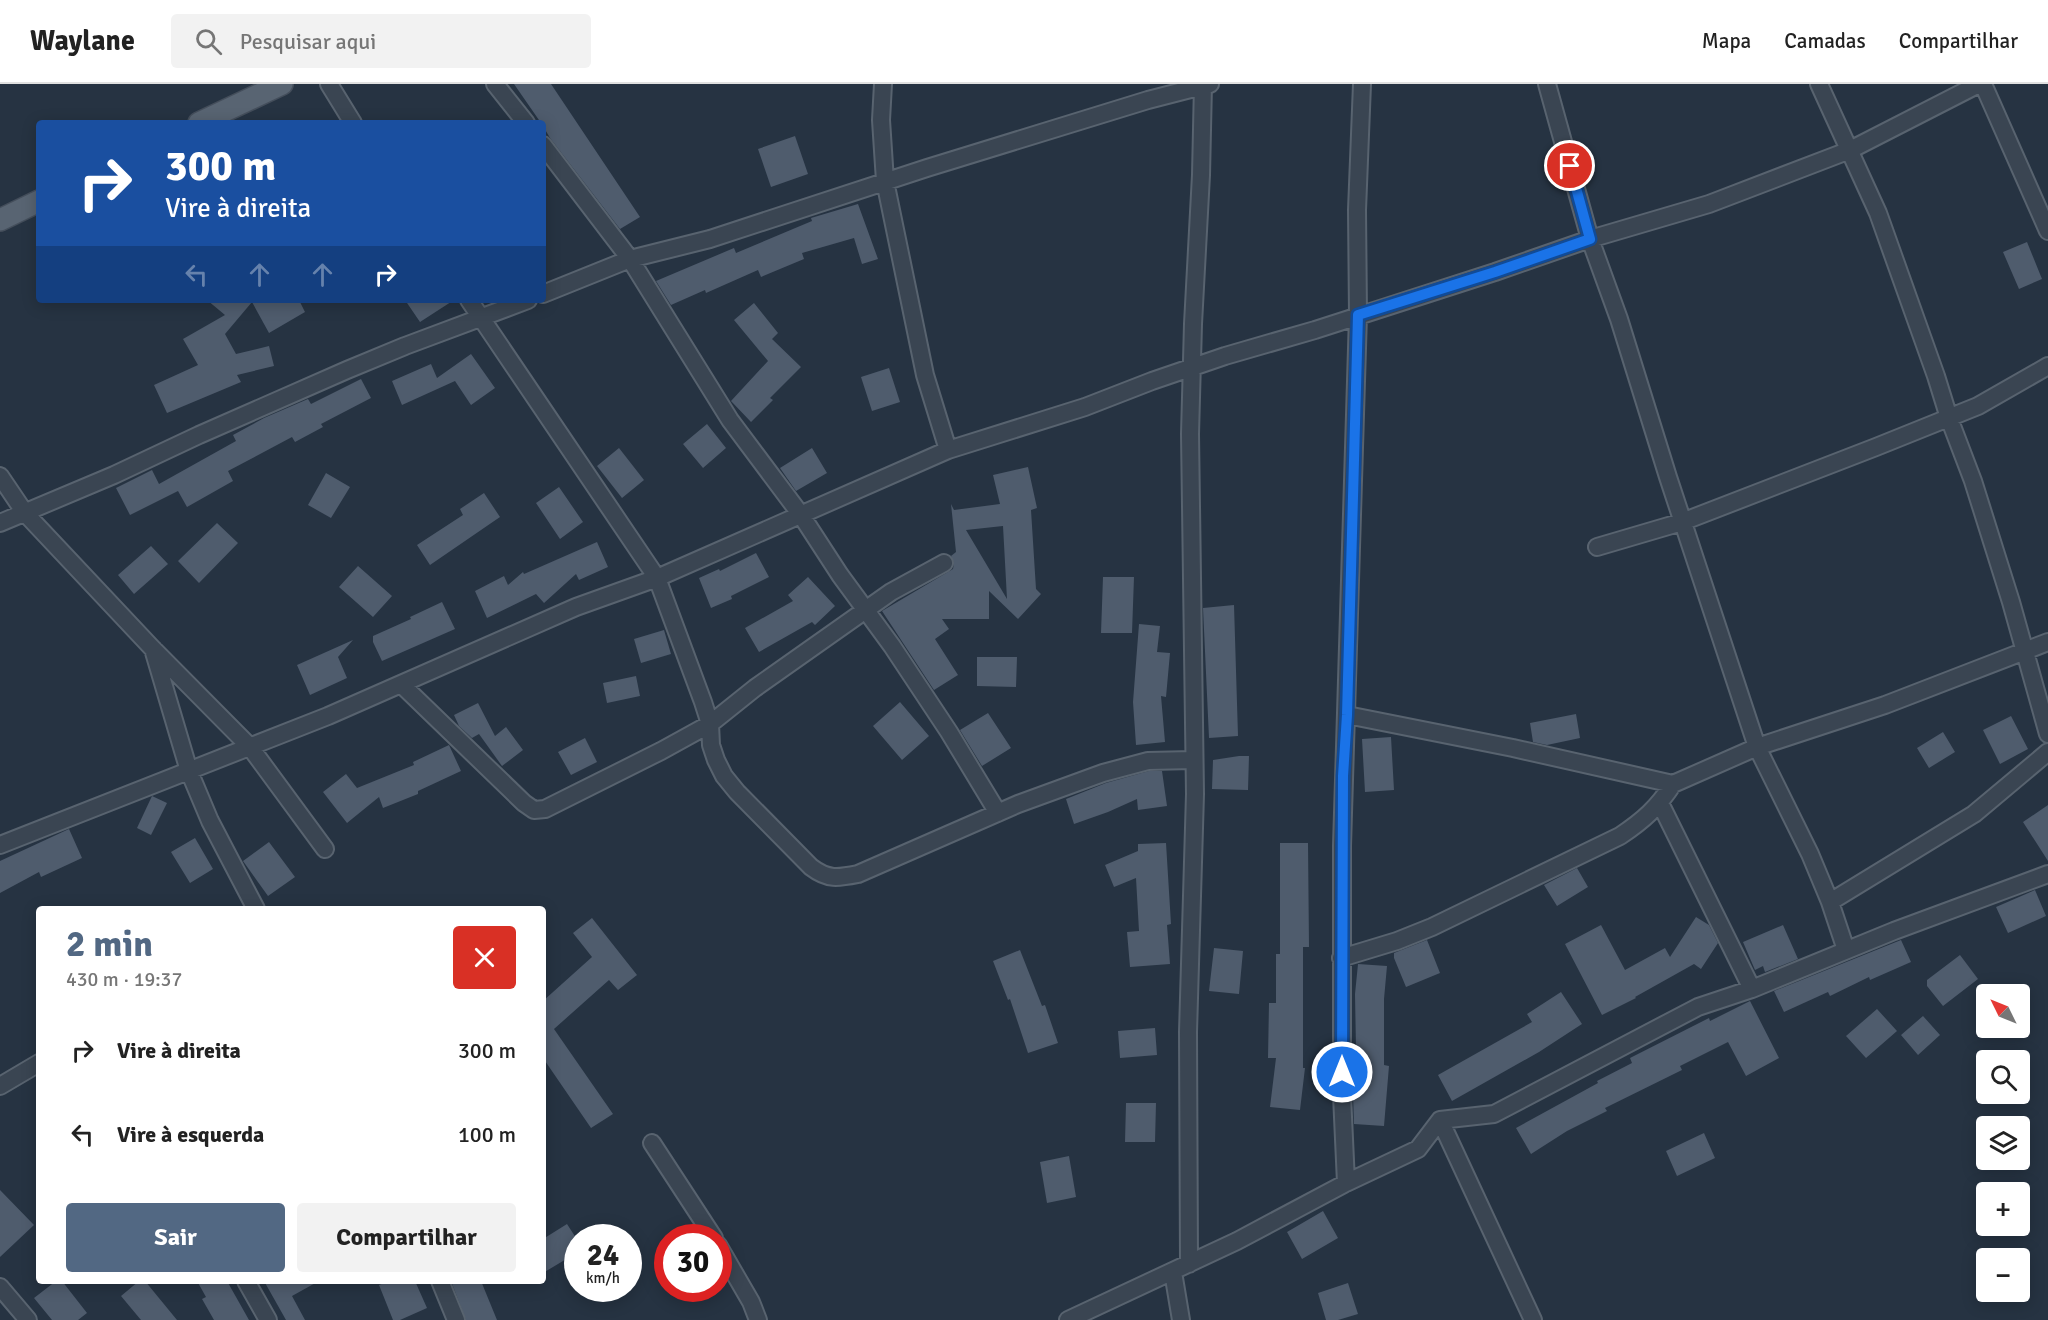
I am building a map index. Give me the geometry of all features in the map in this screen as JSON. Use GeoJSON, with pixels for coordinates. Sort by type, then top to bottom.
{"type":"FeatureCollection","features":[{"type":"Feature","properties":{"kind":"main road"},"geometry":{"type":"LineString","coordinates":[[205,120],[282,84]]}},
{"type":"Feature","properties":{"kind":"main road"},"geometry":{"type":"LineString","coordinates":[[0,220],[36,202]]}},
{"type":"Feature","properties":{"kind":"street"},"geometry":{"type":"LineString","coordinates":[[328,84],[351,120]]}},
{"type":"Feature","properties":{"kind":"street"},"geometry":{"type":"LineString","coordinates":[[495,84],[524,120]]}},
{"type":"Feature","properties":{"kind":"street"},"geometry":{"type":"LineString","coordinates":[[883,84],[881,120],[885,181],[925,375],[948,450]]}},
{"type":"Feature","properties":{"kind":"street"},"geometry":{"type":"LineString","coordinates":[[1346,1184],[1342,1095],[1341,958],[1344,752],[1347,715],[1358,315],[1357,210],[1362,84]]}},
{"type":"Feature","properties":{"kind":"street"},"geometry":{"type":"LineString","coordinates":[[1547,84],[1590,239],[1619,319],[1682,522],[1757,747],[1810,854],[1830,902],[1846,950]]}},
{"type":"Feature","properties":{"kind":"street"},"geometry":{"type":"LineString","coordinates":[[1819,84],[1878,213],[1936,376],[1993,539],[2048,734]]}},
{"type":"Feature","properties":{"kind":"street"},"geometry":{"type":"LineString","coordinates":[[0,845],[328,716],[576,607],[657,578],[743,538],[948,450],[1085,407],[1191,368],[1495,272],[1590,239],[1709,204],[1850,150],[1981,84],[2048,231]]}},
{"type":"Feature","properties":{"kind":"street"},"geometry":{"type":"LineString","coordinates":[[546,293],[630,259],[710,239],[885,181],[1148,100],[1205,85],[1191,368],[1195,794],[1188,1032],[1190,1264]]}},
{"type":"Feature","properties":{"kind":"street"},"geometry":{"type":"LineString","coordinates":[[546,149],[630,259],[730,420],[801,515],[892,646],[949,732],[998,813]]}},
{"type":"Feature","properties":{"kind":"street"},"geometry":{"type":"LineString","coordinates":[[471,303],[657,578],[710,724],[711,745],[724,776],[803,859],[822,875],[840,878],[858,874],[998,813],[1103,773],[1148,761],[1193,760]]}},
{"type":"Feature","properties":{"kind":"street"},"geometry":{"type":"LineString","coordinates":[[0,523],[114,475],[347,370],[520,303]]}},
{"type":"Feature","properties":{"kind":"street"},"geometry":{"type":"LineString","coordinates":[[1598,547],[1682,522],[1949,418],[1978,406],[2048,366]]}},
{"type":"Feature","properties":{"kind":"street"},"geometry":{"type":"LineString","coordinates":[[0,476],[25,513],[153,649],[250,747],[325,849]]}},
{"type":"Feature","properties":{"kind":"street"},"geometry":{"type":"LineString","coordinates":[[401,684],[524,803],[534,810],[545,809],[710,724],[755,688],[866,610],[898,588],[944,562]]}},
{"type":"Feature","properties":{"kind":"street"},"geometry":{"type":"LineString","coordinates":[[1341,958],[1397,941],[1432,927],[1620,836],[1644,820],[1660,803],[1672,784],[1757,747],[1875,709],[2048,642]]}},
{"type":"Feature","properties":{"kind":"street"},"geometry":{"type":"LineString","coordinates":[[153,649],[189,771],[210,821],[254,906]]}},
{"type":"Feature","properties":{"kind":"street"},"geometry":{"type":"LineString","coordinates":[[1347,715],[1513,748],[1672,784]]}},
{"type":"Feature","properties":{"kind":"street"},"geometry":{"type":"LineString","coordinates":[[1830,902],[1974,814],[2048,752]]}},
{"type":"Feature","properties":{"kind":"street"},"geometry":{"type":"LineString","coordinates":[[1660,803],[1752,989]]}},
{"type":"Feature","properties":{"kind":"street"},"geometry":{"type":"LineString","coordinates":[[1068,1320],[1190,1264],[1418,1149],[1440,1120],[1494,1114],[1698,1007],[1752,989],[1846,950],[2048,874]]}},
{"type":"Feature","properties":{"kind":"street"},"geometry":{"type":"LineString","coordinates":[[0,1086],[36,1065]]}},
{"type":"Feature","properties":{"kind":"street"},"geometry":{"type":"LineString","coordinates":[[1440,1120],[1533,1320]]}},
{"type":"Feature","properties":{"kind":"street"},"geometry":{"type":"LineString","coordinates":[[652,1143],[705,1224]]}},
{"type":"Feature","properties":{"kind":"street"},"geometry":{"type":"LineString","coordinates":[[732,1269],[759,1320]]}},
{"type":"Feature","properties":{"kind":"street"},"geometry":{"type":"LineString","coordinates":[[1173,1272],[1181,1320]]}},
{"type":"Feature","properties":{"kind":"street"},"geometry":{"type":"LineString","coordinates":[[248,1284],[268,1320]]}},
{"type":"Feature","properties":{"kind":"street"},"geometry":{"type":"LineString","coordinates":[[441,1284],[456,1320]]}},
{"type":"Feature","properties":{"kind":"street"},"geometry":{"type":"LineString","coordinates":[[0,1287],[28,1320]]}},
{"type":"Feature","properties":{"kind":"building"},"geometry":{"type":"Polygon","coordinates":[[[514,84],[551,84],[640,217],[620,229],[550,138],[546,131],[546,120],[539,120],[514,84]]]}},
{"type":"Feature","properties":{"kind":"building"},"geometry":{"type":"Polygon","coordinates":[[[795,136],[808,174],[771,187],[758,149],[795,136]]]}},
{"type":"Feature","properties":{"kind":"building"},"geometry":{"type":"Polygon","coordinates":[[[858,204],[878,259],[862,264],[854,238],[802,253],[804,259],[761,277],[758,270],[706,293],[705,290],[671,305],[656,281],[734,248],[736,253],[812,221],[811,218],[858,204]]]}},
{"type":"Feature","properties":{"kind":"building"},"geometry":{"type":"Polygon","coordinates":[[[2027,242],[2042,279],[2019,289],[2003,252],[2027,242]]]}},
{"type":"Feature","properties":{"kind":"building"},"geometry":{"type":"Polygon","coordinates":[[[211,303],[251,303],[225,334],[236,354],[269,346],[274,366],[237,375],[241,382],[167,413],[154,385],[198,365],[183,339],[225,315],[211,303]]]}},
{"type":"Feature","properties":{"kind":"building"},"geometry":{"type":"Polygon","coordinates":[[[253,303],[300,303],[305,312],[269,333],[253,303]]]}},
{"type":"Feature","properties":{"kind":"building"},"geometry":{"type":"Polygon","coordinates":[[[407,303],[449,303],[420,322],[407,303]]]}},
{"type":"Feature","properties":{"kind":"building"},"geometry":{"type":"Polygon","coordinates":[[[754,303],[778,333],[772,339],[801,367],[770,398],[773,400],[751,422],[731,401],[768,361],[734,320],[754,303]]]}},
{"type":"Feature","properties":{"kind":"building"},"geometry":{"type":"Polygon","coordinates":[[[471,354],[495,388],[471,405],[455,381],[402,405],[392,381],[431,364],[437,378],[471,354]]]}},
{"type":"Feature","properties":{"kind":"building"},"geometry":{"type":"Polygon","coordinates":[[[889,368],[900,402],[872,411],[861,377],[889,368]]]}},
{"type":"Feature","properties":{"kind":"building"},"geometry":{"type":"Polygon","coordinates":[[[361,379],[371,398],[321,424],[323,427],[295,442],[292,437],[228,471],[233,481],[187,507],[178,491],[130,515],[116,488],[152,470],[159,484],[236,441],[233,435],[264,418],[308,399],[311,404],[361,379]]]}},
{"type":"Feature","properties":{"kind":"building"},"geometry":{"type":"Polygon","coordinates":[[[707,424],[726,448],[703,468],[683,444],[707,424]]]}},
{"type":"Feature","properties":{"kind":"building"},"geometry":{"type":"Polygon","coordinates":[[[619,448],[644,480],[622,498],[597,466],[619,448]]]}},
{"type":"Feature","properties":{"kind":"building"},"geometry":{"type":"Polygon","coordinates":[[[812,448],[827,473],[796,491],[780,468],[812,448]]]}},
{"type":"Feature","properties":{"kind":"building"},"geometry":{"type":"Polygon","coordinates":[[[1028,467],[1037,508],[1031,510],[1036,589],[1041,594],[1018,619],[989,591],[989,619],[942,619],[949,629],[935,639],[958,675],[934,690],[882,611],[953,569],[954,563],[951,556],[956,552],[951,504],[954,510],[1000,504],[993,475],[1028,467]],[[1003,526],[966,530],[1007,599],[1003,526]]]}},
{"type":"Feature","properties":{"kind":"building"},"geometry":{"type":"Polygon","coordinates":[[[326,473],[350,487],[331,518],[308,505],[326,473]]]}},
{"type":"Feature","properties":{"kind":"building"},"geometry":{"type":"Polygon","coordinates":[[[559,487],[583,522],[560,539],[536,503],[559,487]]]}},
{"type":"Feature","properties":{"kind":"building"},"geometry":{"type":"Polygon","coordinates":[[[484,493],[500,517],[430,565],[417,545],[463,515],[460,509],[484,493]]]}},
{"type":"Feature","properties":{"kind":"building"},"geometry":{"type":"Polygon","coordinates":[[[217,523],[238,543],[199,583],[178,561],[217,523]]]}},
{"type":"Feature","properties":{"kind":"building"},"geometry":{"type":"Polygon","coordinates":[[[597,542],[608,567],[579,580],[576,574],[544,603],[536,594],[487,618],[475,591],[504,576],[508,585],[523,572],[524,574],[597,542]]]}},
{"type":"Feature","properties":{"kind":"building"},"geometry":{"type":"Polygon","coordinates":[[[151,546],[168,564],[134,594],[118,575],[151,546]]]}},
{"type":"Feature","properties":{"kind":"building"},"geometry":{"type":"Polygon","coordinates":[[[756,553],[769,577],[731,596],[732,599],[711,608],[699,578],[719,569],[720,571],[756,553]]]}},
{"type":"Feature","properties":{"kind":"building"},"geometry":{"type":"Polygon","coordinates":[[[358,566],[392,596],[373,617],[339,587],[358,566]]]}},
{"type":"Feature","properties":{"kind":"building"},"geometry":{"type":"Polygon","coordinates":[[[808,577],[835,606],[815,625],[812,622],[759,652],[745,628],[793,601],[788,595],[808,577]]]}},
{"type":"Feature","properties":{"kind":"building"},"geometry":{"type":"Polygon","coordinates":[[[1103,577],[1134,577],[1132,633],[1101,633],[1103,577]]]}},
{"type":"Feature","properties":{"kind":"building"},"geometry":{"type":"Polygon","coordinates":[[[442,602],[455,629],[382,661],[373,642],[373,636],[442,602]]]}},
{"type":"Feature","properties":{"kind":"building"},"geometry":{"type":"Polygon","coordinates":[[[1234,605],[1238,736],[1209,738],[1203,608],[1234,605]]]}},
{"type":"Feature","properties":{"kind":"building"},"geometry":{"type":"Polygon","coordinates":[[[1139,624],[1160,626],[1157,652],[1170,653],[1166,697],[1161,696],[1165,742],[1136,745],[1133,702],[1139,624]]]}},
{"type":"Feature","properties":{"kind":"building"},"geometry":{"type":"Polygon","coordinates":[[[664,630],[671,654],[641,663],[634,639],[664,630]]]}},
{"type":"Feature","properties":{"kind":"building"},"geometry":{"type":"Polygon","coordinates":[[[353,640],[338,657],[347,678],[310,695],[297,665],[353,640]]]}},
{"type":"Feature","properties":{"kind":"building"},"geometry":{"type":"Polygon","coordinates":[[[977,657],[1017,657],[1016,687],[977,686],[977,657]]]}},
{"type":"Feature","properties":{"kind":"building"},"geometry":{"type":"Polygon","coordinates":[[[636,676],[640,696],[607,703],[603,683],[636,676]]]}},
{"type":"Feature","properties":{"kind":"building"},"geometry":{"type":"Polygon","coordinates":[[[900,702],[929,736],[902,760],[873,726],[900,702]]]}},
{"type":"Feature","properties":{"kind":"building"},"geometry":{"type":"Polygon","coordinates":[[[478,703],[495,736],[506,727],[523,750],[502,766],[479,734],[472,738],[459,726],[454,715],[478,703]]]}},
{"type":"Feature","properties":{"kind":"building"},"geometry":{"type":"Polygon","coordinates":[[[988,713],[1011,748],[982,766],[960,730],[988,713]]]}},
{"type":"Feature","properties":{"kind":"building"},"geometry":{"type":"Polygon","coordinates":[[[1576,714],[1580,738],[1547,745],[1533,742],[1530,723],[1576,714]]]}},
{"type":"Feature","properties":{"kind":"building"},"geometry":{"type":"Polygon","coordinates":[[[2011,716],[2028,749],[2000,764],[1983,730],[2011,716]]]}},
{"type":"Feature","properties":{"kind":"building"},"geometry":{"type":"Polygon","coordinates":[[[1943,732],[1955,752],[1929,768],[1917,748],[1943,732]]]}},
{"type":"Feature","properties":{"kind":"building"},"geometry":{"type":"Polygon","coordinates":[[[1391,737],[1394,790],[1365,792],[1362,739],[1391,737]]]}},
{"type":"Feature","properties":{"kind":"building"},"geometry":{"type":"Polygon","coordinates":[[[585,738],[597,762],[571,775],[558,752],[585,738]]]}},
{"type":"Feature","properties":{"kind":"building"},"geometry":{"type":"Polygon","coordinates":[[[449,745],[461,771],[418,791],[418,794],[383,808],[379,797],[347,823],[323,792],[346,774],[357,788],[414,765],[413,762],[449,745]]]}},
{"type":"Feature","properties":{"kind":"building"},"geometry":{"type":"Polygon","coordinates":[[[1249,756],[1248,790],[1212,789],[1213,760],[1249,756]]]}},
{"type":"Feature","properties":{"kind":"building"},"geometry":{"type":"Polygon","coordinates":[[[1149,771],[1162,771],[1167,806],[1138,810],[1137,799],[1074,824],[1066,799],[1106,783],[1149,771]]]}},
{"type":"Feature","properties":{"kind":"building"},"geometry":{"type":"Polygon","coordinates":[[[152,796],[167,803],[151,835],[137,828],[152,796]]]}},
{"type":"Feature","properties":{"kind":"building"},"geometry":{"type":"Polygon","coordinates":[[[2048,805],[2048,861],[2023,822],[2048,805]]]}},
{"type":"Feature","properties":{"kind":"building"},"geometry":{"type":"Polygon","coordinates":[[[69,829],[82,858],[41,877],[39,872],[0,893],[0,861],[69,829]]]}},
{"type":"Feature","properties":{"kind":"building"},"geometry":{"type":"Polygon","coordinates":[[[195,838],[213,869],[190,883],[171,852],[195,838]]]}},
{"type":"Feature","properties":{"kind":"building"},"geometry":{"type":"Polygon","coordinates":[[[269,842],[295,877],[268,896],[243,861],[269,842]]]}},
{"type":"Feature","properties":{"kind":"building"},"geometry":{"type":"Polygon","coordinates":[[[1166,843],[1171,924],[1167,925],[1170,964],[1130,967],[1127,932],[1139,931],[1136,878],[1114,887],[1105,865],[1138,851],[1138,844],[1166,843]]]}},
{"type":"Feature","properties":{"kind":"building"},"geometry":{"type":"Polygon","coordinates":[[[1280,843],[1308,843],[1309,947],[1303,947],[1303,1068],[1305,1068],[1300,1110],[1270,1107],[1276,1058],[1268,1058],[1269,1003],[1276,1003],[1276,954],[1280,954],[1280,843]]]}},
{"type":"Feature","properties":{"kind":"building"},"geometry":{"type":"Polygon","coordinates":[[[1577,868],[1588,887],[1557,906],[1544,885],[1577,868]]]}},
{"type":"Feature","properties":{"kind":"building"},"geometry":{"type":"Polygon","coordinates":[[[2035,890],[2046,916],[2008,933],[1996,907],[2035,890]]]}},
{"type":"Feature","properties":{"kind":"building"},"geometry":{"type":"Polygon","coordinates":[[[1696,917],[1709,925],[1718,943],[1701,969],[1694,964],[1602,1015],[1565,944],[1601,925],[1625,970],[1665,948],[1670,957],[1696,917]]]}},
{"type":"Feature","properties":{"kind":"building"},"geometry":{"type":"Polygon","coordinates":[[[592,918],[637,975],[618,990],[609,980],[554,1029],[613,1114],[591,1128],[546,1062],[546,998],[592,957],[573,933],[592,918]]]}},
{"type":"Feature","properties":{"kind":"building"},"geometry":{"type":"Polygon","coordinates":[[[1783,925],[1798,959],[1765,972],[1763,966],[1755,970],[1743,942],[1783,925]]]}},
{"type":"Feature","properties":{"kind":"building"},"geometry":{"type":"Polygon","coordinates":[[[1427,940],[1440,973],[1406,987],[1394,953],[1427,940]]]}},
{"type":"Feature","properties":{"kind":"building"},"geometry":{"type":"Polygon","coordinates":[[[1901,940],[1911,962],[1870,980],[1869,977],[1830,996],[1828,992],[1784,1012],[1774,991],[1901,940]]]}},
{"type":"Feature","properties":{"kind":"building"},"geometry":{"type":"Polygon","coordinates":[[[1214,948],[1243,951],[1239,994],[1209,991],[1214,948]]]}},
{"type":"Feature","properties":{"kind":"building"},"geometry":{"type":"Polygon","coordinates":[[[1020,950],[1042,1006],[1045,1005],[1058,1043],[1028,1053],[1010,999],[1008,1000],[993,961],[1020,950]]]}},
{"type":"Feature","properties":{"kind":"building"},"geometry":{"type":"Polygon","coordinates":[[[1960,955],[1978,979],[1943,1006],[1927,986],[1927,980],[1960,955]]]}},
{"type":"Feature","properties":{"kind":"building"},"geometry":{"type":"Polygon","coordinates":[[[1358,964],[1387,966],[1384,999],[1384,1065],[1389,1066],[1384,1126],[1354,1124],[1355,994],[1358,964]]]}},
{"type":"Feature","properties":{"kind":"building"},"geometry":{"type":"Polygon","coordinates":[[[1561,992],[1582,1024],[1539,1052],[1452,1101],[1438,1075],[1532,1022],[1527,1014],[1561,992]]]}},
{"type":"Feature","properties":{"kind":"building"},"geometry":{"type":"Polygon","coordinates":[[[1750,1001],[1779,1058],[1746,1076],[1728,1042],[1680,1066],[1682,1070],[1605,1108],[1607,1111],[1567,1131],[1531,1154],[1516,1128],[1632,1063],[1630,1058],[1709,1018],[1710,1021],[1750,1001]]]}},
{"type":"Feature","properties":{"kind":"building"},"geometry":{"type":"Polygon","coordinates":[[[1877,1009],[1897,1031],[1866,1058],[1846,1036],[1877,1009]]]}},
{"type":"Feature","properties":{"kind":"building"},"geometry":{"type":"Polygon","coordinates":[[[1923,1016],[1940,1035],[1918,1055],[1901,1035],[1923,1016]]]}},
{"type":"Feature","properties":{"kind":"building"},"geometry":{"type":"Polygon","coordinates":[[[1155,1028],[1157,1055],[1120,1058],[1118,1031],[1155,1028]]]}},
{"type":"Feature","properties":{"kind":"building"},"geometry":{"type":"Polygon","coordinates":[[[1126,1103],[1156,1103],[1155,1142],[1125,1142],[1126,1103]]]}},
{"type":"Feature","properties":{"kind":"building"},"geometry":{"type":"Polygon","coordinates":[[[1704,1133],[1715,1158],[1677,1176],[1666,1151],[1704,1133]]]}},
{"type":"Feature","properties":{"kind":"building"},"geometry":{"type":"Polygon","coordinates":[[[1069,1156],[1076,1197],[1047,1203],[1040,1162],[1069,1156]]]}},
{"type":"Feature","properties":{"kind":"building"},"geometry":{"type":"Polygon","coordinates":[[[0,1190],[34,1225],[0,1257],[0,1190]]]}},
{"type":"Feature","properties":{"kind":"building"},"geometry":{"type":"Polygon","coordinates":[[[1323,1211],[1338,1238],[1302,1259],[1287,1232],[1323,1211]]]}},
{"type":"Feature","properties":{"kind":"building"},"geometry":{"type":"Polygon","coordinates":[[[564,1226],[564,1260],[546,1271],[546,1237],[564,1226]]]}},
{"type":"Feature","properties":{"kind":"building"},"geometry":{"type":"Polygon","coordinates":[[[1348,1283],[1358,1314],[1338,1320],[1326,1320],[1318,1293],[1348,1283]]]}},
{"type":"Feature","properties":{"kind":"building"},"geometry":{"type":"Polygon","coordinates":[[[52,1284],[64,1284],[87,1313],[78,1320],[52,1320],[34,1298],[52,1284]]]}},
{"type":"Feature","properties":{"kind":"building"},"geometry":{"type":"Polygon","coordinates":[[[135,1284],[147,1284],[177,1320],[141,1320],[121,1296],[135,1284]]]}},
{"type":"Feature","properties":{"kind":"building"},"geometry":{"type":"Polygon","coordinates":[[[199,1284],[229,1284],[249,1320],[214,1320],[202,1299],[206,1297],[199,1284]]]}},
{"type":"Feature","properties":{"kind":"building"},"geometry":{"type":"Polygon","coordinates":[[[266,1284],[314,1284],[292,1296],[305,1320],[286,1320],[266,1284]]]}},
{"type":"Feature","properties":{"kind":"building"},"geometry":{"type":"Polygon","coordinates":[[[416,1284],[427,1308],[400,1320],[393,1320],[379,1285],[416,1284]]]}},
{"type":"Feature","properties":{"kind":"building"},"geometry":{"type":"Polygon","coordinates":[[[452,1284],[482,1284],[497,1320],[466,1320],[452,1284]]]}},
{"type":"Feature","properties":{"kind":"route"},"geometry":{"type":"LineString","coordinates":[[1342,1072],[1344,752],[1347,715],[1358,315],[1590,239],[1570,166]]}}]}
